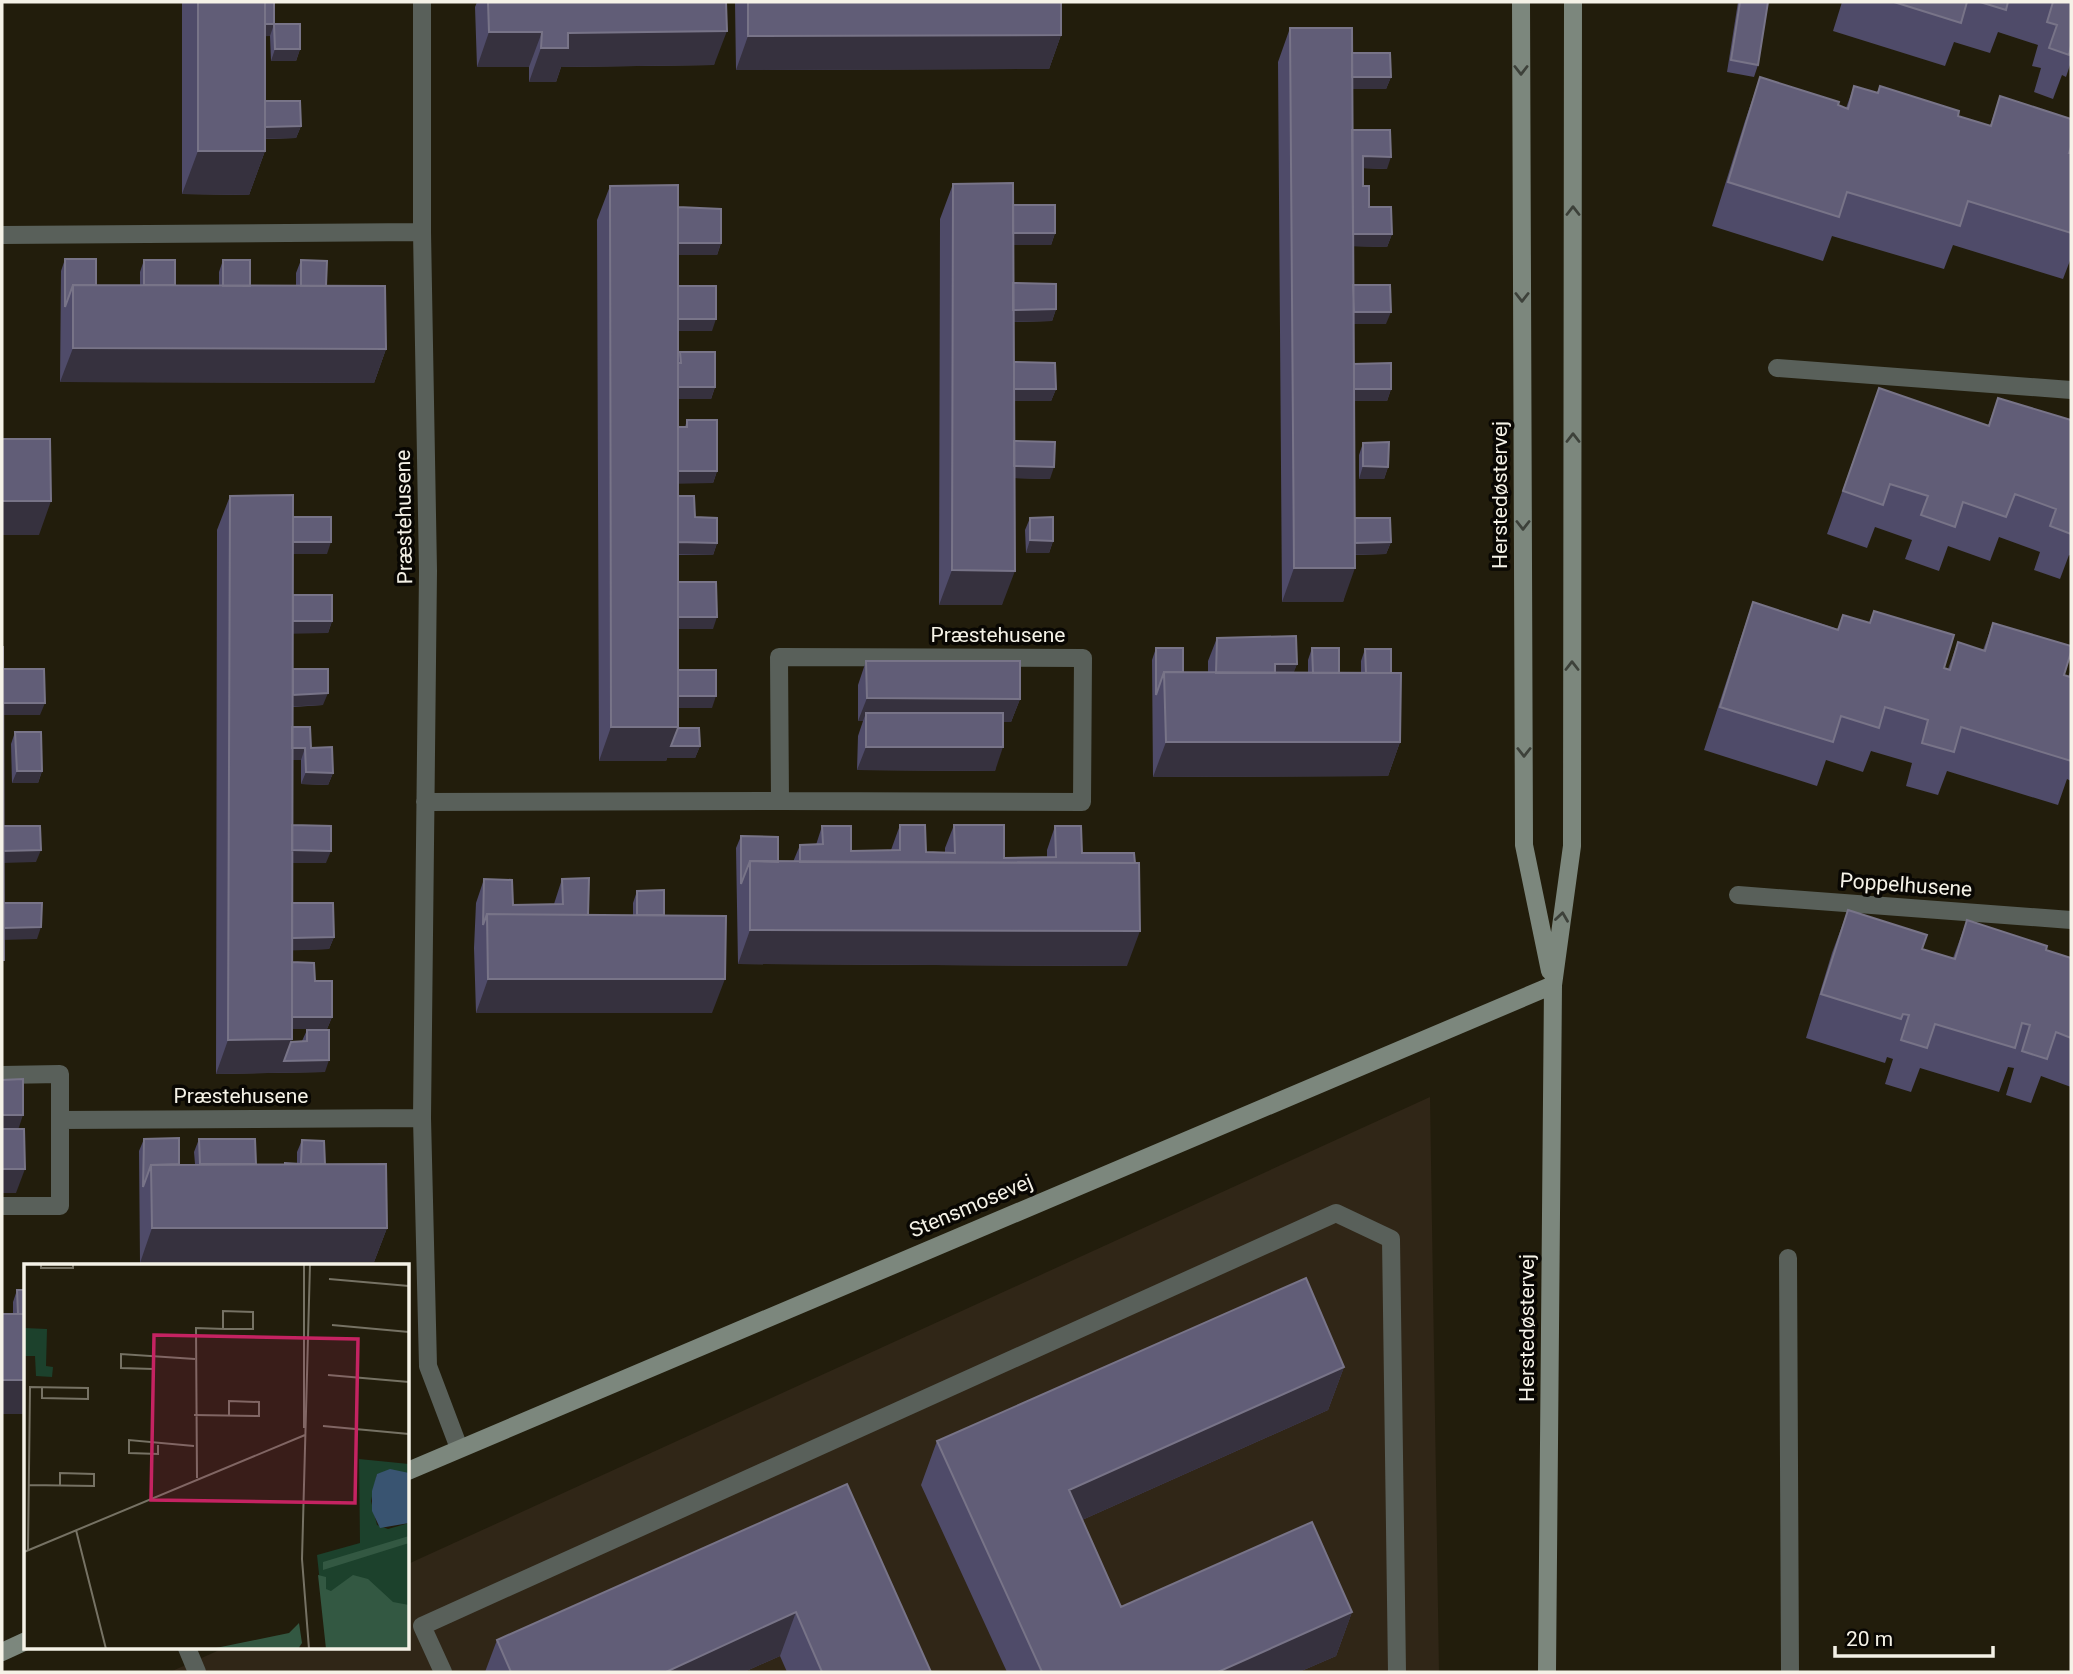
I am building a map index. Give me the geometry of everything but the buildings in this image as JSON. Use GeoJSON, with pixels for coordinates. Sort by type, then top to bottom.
{"type":"FeatureCollection","features":[{"type":"Feature","properties":{"kind":"street","name":"Præstehusene"},"geometry":{"type":"LineString","coordinates":[[422,2],[422,232],[428,571],[422,1118],[428,1366],[459,1448]]}},
{"type":"Feature","properties":{"kind":"street","name":"Herstedøstervej"},"geometry":{"type":"LineString","coordinates":[[1521,2],[1524,845],[1553,985]]}},
{"type":"Feature","properties":{"kind":"street","name":"Herstedøstervej"},"geometry":{"type":"LineString","coordinates":[[1548,1672],[1553,985],[1572,846],[1573,2]]}},
{"type":"Feature","properties":{"kind":"street"},"geometry":{"type":"LineString","coordinates":[[2,235],[422,232]]}},
{"type":"Feature","properties":{"kind":"street"},"geometry":{"type":"LineString","coordinates":[[1777,368],[2071,390]]}},
{"type":"Feature","properties":{"kind":"street","name":"Præstehusene"},"geometry":{"type":"LineString","coordinates":[[425,802],[1082,802],[1083,658],[779,657],[780,801]]}},
{"type":"Feature","properties":{"kind":"street","name":"Poppelhusene"},"geometry":{"type":"LineString","coordinates":[[1738,895],[2071,920]]}},
{"type":"Feature","properties":{"kind":"street","name":"Stensmosevej"},"geometry":{"type":"LineString","coordinates":[[410,1470],[1553,985]]}},
{"type":"Feature","properties":{"kind":"street"},"geometry":{"type":"LineString","coordinates":[[2,1074],[60,1074],[60,1206],[2,1206]]}},
{"type":"Feature","properties":{"kind":"street","name":"Præstehusene"},"geometry":{"type":"LineString","coordinates":[[60,1120],[422,1118]]}},
{"type":"Feature","properties":{"kind":"street"},"geometry":{"type":"LineString","coordinates":[[443,1672],[422,1626],[1336,1213],[1391,1239],[1397,1672]]}},
{"type":"Feature","properties":{"kind":"street"},"geometry":{"type":"LineString","coordinates":[[1788,1258],[1790,1672]]}},
{"type":"Feature","properties":{"kind":"street"},"geometry":{"type":"LineString","coordinates":[[2,1652],[24,1642]]}},
{"type":"Feature","properties":{"kind":"street"},"geometry":{"type":"LineString","coordinates":[[188,1650],[197,1672]]}},
{"type":"Feature","properties":{"kind":"shaded area"},"geometry":{"type":"Polygon","coordinates":[[[1430,1097],[1439,1672],[170,1672],[220,1650],[410,1650],[410,1563],[1430,1097]]]}}]}
